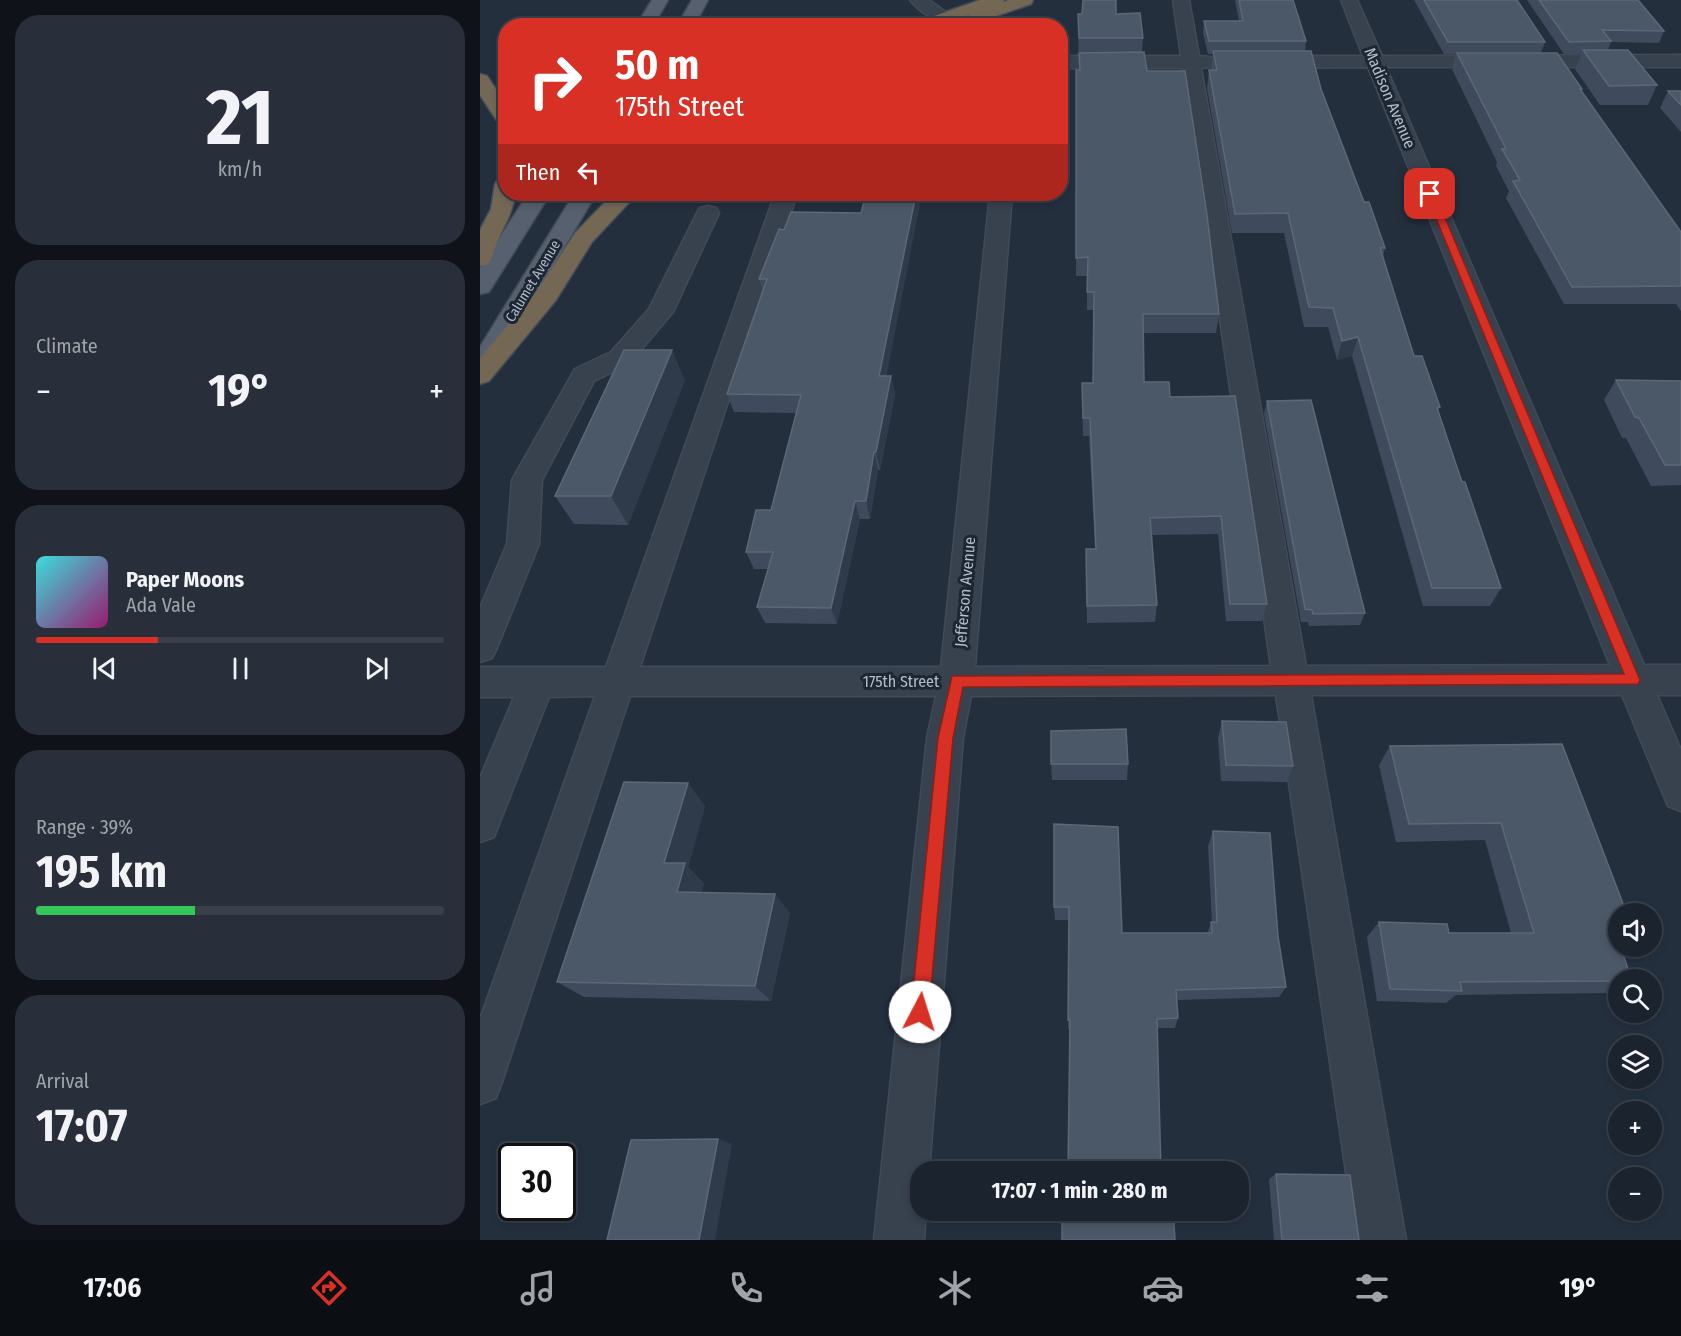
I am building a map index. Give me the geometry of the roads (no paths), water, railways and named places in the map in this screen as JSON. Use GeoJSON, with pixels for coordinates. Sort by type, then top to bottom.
{"type":"FeatureCollection","features":[{"type":"Feature","properties":{"kind":"highway"},"geometry":{"type":"LineString","coordinates":[[958,18],[996,0]]}},
{"type":"Feature","properties":{"kind":"highway"},"geometry":{"type":"LineString","coordinates":[[964,18],[1025,0]]}},
{"type":"Feature","properties":{"kind":"highway"},"geometry":{"type":"LineString","coordinates":[[480,80],[498,108]]}},
{"type":"Feature","properties":{"kind":"highway"},"geometry":{"type":"LineString","coordinates":[[480,259],[503,201]]}},
{"type":"Feature","properties":{"kind":"highway"},"geometry":{"type":"LineString","coordinates":[[480,375],[547,295],[583,238],[619,201]]}},
{"type":"Feature","properties":{"kind":"main road"},"geometry":{"type":"LineString","coordinates":[[649,18],[660,0]]}},
{"type":"Feature","properties":{"kind":"main road"},"geometry":{"type":"LineString","coordinates":[[690,18],[700,0]]}},
{"type":"Feature","properties":{"kind":"main road"},"geometry":{"type":"LineString","coordinates":[[480,287],[534,201]]}},
{"type":"Feature","properties":{"kind":"main road","name":"Calumet Avenue"},"geometry":{"type":"LineString","coordinates":[[480,368],[581,201]]}},
{"type":"Feature","properties":{"kind":"street"},"geometry":{"type":"LineString","coordinates":[[918,0],[944,18]]}},
{"type":"Feature","properties":{"kind":"street"},"geometry":{"type":"LineString","coordinates":[[1181,0],[1382,1240]]}},
{"type":"Feature","properties":{"kind":"street","name":"Madison Avenue"},"geometry":{"type":"LineString","coordinates":[[1349,0],[1681,794]]}},
{"type":"Feature","properties":{"kind":"street"},"geometry":{"type":"LineString","coordinates":[[1546,44],[1570,80]]}},
{"type":"Feature","properties":{"kind":"street"},"geometry":{"type":"LineString","coordinates":[[1068,62],[1681,61]]}},
{"type":"Feature","properties":{"kind":"street"},"geometry":{"type":"LineString","coordinates":[[480,1082],[784,201]]}},
{"type":"Feature","properties":{"kind":"street","name":"Jefferson Avenue"},"geometry":{"type":"LineString","coordinates":[[899,1240],[945,738],[957,681],[1000,201]]}},
{"type":"Feature","properties":{"kind":"street"},"geometry":{"type":"LineString","coordinates":[[480,648],[523,544],[527,480],[584,375],[620,358],[660,312],[708,213]]}},
{"type":"Feature","properties":{"kind":"street","name":"175th Street"},"geometry":{"type":"LineString","coordinates":[[480,682],[1681,680]]}},
{"type":"Feature","properties":{"kind":"street"},"geometry":{"type":"LineString","coordinates":[[480,824],[537,682]]}}]}
